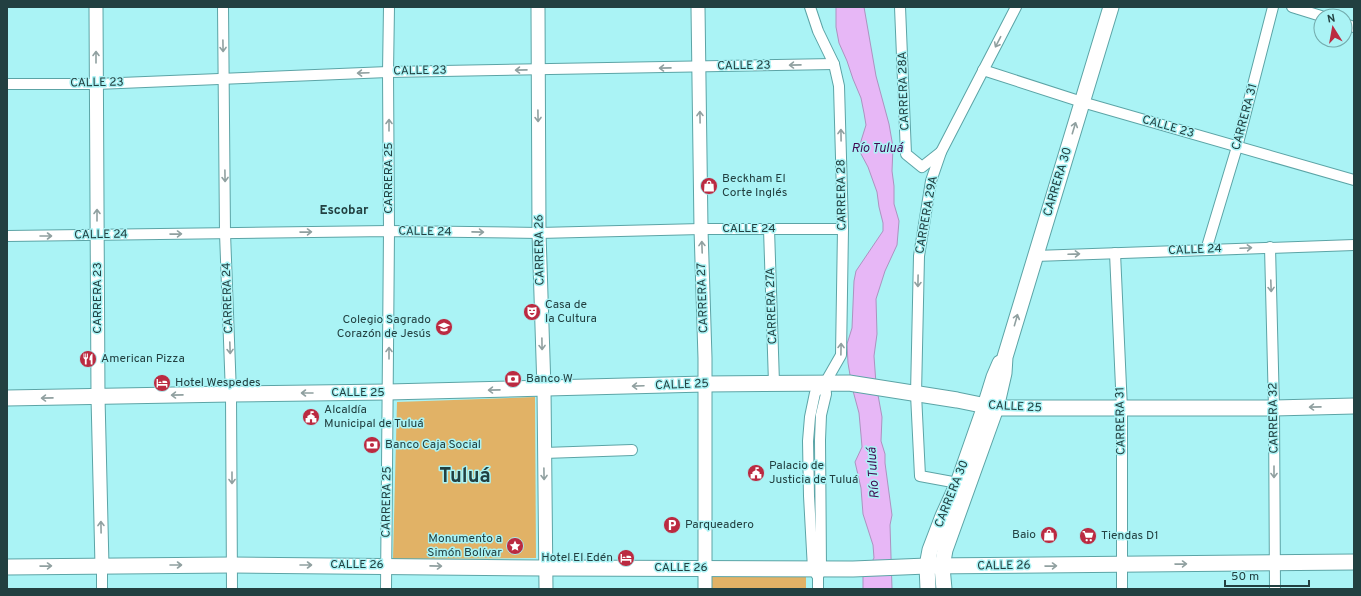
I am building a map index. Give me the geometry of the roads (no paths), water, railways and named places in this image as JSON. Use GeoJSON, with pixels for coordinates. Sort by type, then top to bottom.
{"type":"FeatureCollection","features":[{"type":"Feature","properties":{"kind":"main road","name":"CARRERA 30"},"geometry":{"type":"LineString","coordinates":[[928,589],[927,566],[936,535],[1004,373],[1005,357],[1111,7]]}},
{"type":"Feature","properties":{"kind":"main road","name":"CALLE 25"},"geometry":{"type":"LineString","coordinates":[[7,398],[544,389],[705,384],[848,383],[957,400],[991,407],[1122,409],[1354,406]]}},
{"type":"Feature","properties":{"kind":"main road","name":"CARRERA 30"},"geometry":{"type":"LineString","coordinates":[[944,589],[942,567],[945,550],[991,407]]}},
{"type":"Feature","properties":{"kind":"main road","name":"CALLE 26"},"geometry":{"type":"LineString","coordinates":[[7,567],[232,565],[704,568],[818,571],[927,566],[1354,562]]}},
{"type":"Feature","properties":{"kind":"street","name":"CARRERA 23"},"geometry":{"type":"LineString","coordinates":[[96,7],[98,397],[102,589]]}},
{"type":"Feature","properties":{"kind":"street","name":"CARRERA 24"},"geometry":{"type":"LineString","coordinates":[[223,7],[225,234],[231,394],[232,589]]}},
{"type":"Feature","properties":{"kind":"street","name":"CARRERA 25"},"geometry":{"type":"LineString","coordinates":[[386,589],[389,7]]}},
{"type":"Feature","properties":{"kind":"street","name":"CARRERA 26"},"geometry":{"type":"LineString","coordinates":[[538,7],[546,589]]}},
{"type":"Feature","properties":{"kind":"street","name":"CARRERA 27"},"geometry":{"type":"LineString","coordinates":[[698,7],[705,384],[705,589]]}},
{"type":"Feature","properties":{"kind":"street","name":"CARRERA 28"},"geometry":{"type":"LineString","coordinates":[[810,7],[818,31],[834,64],[840,96],[843,229],[841,355],[825,383],[815,393],[810,417],[808,441],[809,496],[818,571],[818,589]]}},
{"type":"Feature","properties":{"kind":"street","name":"CARRERA 28A"},"geometry":{"type":"LineString","coordinates":[[900,7],[906,154],[922,167],[941,152]]}},
{"type":"Feature","properties":{"kind":"street","name":"CARRERA 29A"},"geometry":{"type":"LineString","coordinates":[[958,483],[920,476],[910,393],[919,256],[931,181],[941,152],[1016,7]]}},
{"type":"Feature","properties":{"kind":"street","name":"CARRERA 31"},"geometry":{"type":"LineString","coordinates":[[1206,250],[1237,147],[1273,7]]}},
{"type":"Feature","properties":{"kind":"street"},"geometry":{"type":"LineString","coordinates":[[1292,7],[1313,14]]}},
{"type":"Feature","properties":{"kind":"street","name":"CALLE 23"},"geometry":{"type":"LineString","coordinates":[[7,84],[96,84],[388,72],[834,64]]}},
{"type":"Feature","properties":{"kind":"street","name":"CALLE 23"},"geometry":{"type":"LineString","coordinates":[[983,70],[1082,102],[1354,180]]}},
{"type":"Feature","properties":{"kind":"street","name":"CALLE 24"},"geometry":{"type":"LineString","coordinates":[[7,236],[389,231],[540,233],[701,229],[843,229]]}},
{"type":"Feature","properties":{"kind":"street","name":"CARRERA 27A"},"geometry":{"type":"LineString","coordinates":[[769,229],[774,383]]}},
{"type":"Feature","properties":{"kind":"street","name":"CALLE 24"},"geometry":{"type":"LineString","coordinates":[[1035,256],[1354,245]]}},
{"type":"Feature","properties":{"kind":"street","name":"CARRERA 32"},"geometry":{"type":"LineString","coordinates":[[1270,247],[1274,408],[1275,589]]}},
{"type":"Feature","properties":{"kind":"street","name":"CARRERA 31"},"geometry":{"type":"LineString","coordinates":[[1114,253],[1122,409],[1122,589]]}},
{"type":"Feature","properties":{"kind":"street"},"geometry":{"type":"LineString","coordinates":[[544,453],[632,450]]}},
{"type":"Feature","properties":{"kind":"water","name":"Río Tuluá"},"geometry":{"type":"Polygon","coordinates":[[[836,7],[864,7],[876,76],[889,124],[893,147],[892,171],[894,204],[899,221],[897,245],[885,271],[876,299],[877,334],[874,356],[876,384],[882,417],[881,441],[885,454],[892,515],[890,525],[892,589],[863,589],[863,577],[874,558],[873,545],[863,514],[861,488],[855,462],[862,447],[859,413],[852,387],[848,363],[847,344],[852,328],[854,281],[856,271],[883,231],[883,223],[877,192],[868,167],[860,152],[861,141],[866,125],[861,98],[839,43],[836,27],[836,7]]]}},
{"type":"Feature","properties":{"kind":"place","name":"Beckham El Corte Inglés"},"geometry":{"type":"Point","coordinates":[709,186]}},
{"type":"Feature","properties":{"kind":"place","name":"Casa de la Cultura"},"geometry":{"type":"Point","coordinates":[532,312]}},
{"type":"Feature","properties":{"kind":"place","name":"Colegio Sagrado Corazón de Jesús"},"geometry":{"type":"Point","coordinates":[444,327]}},
{"type":"Feature","properties":{"kind":"place","name":"American Pizza"},"geometry":{"type":"Point","coordinates":[88,359]}},
{"type":"Feature","properties":{"kind":"place","name":"Banco W"},"geometry":{"type":"Point","coordinates":[513,379]}},
{"type":"Feature","properties":{"kind":"place","name":"Hotel Wespedes"},"geometry":{"type":"Point","coordinates":[162,383]}},
{"type":"Feature","properties":{"kind":"place","name":"Alcaldía Municipal de Tuluá"},"geometry":{"type":"Point","coordinates":[311,417]}},
{"type":"Feature","properties":{"kind":"place","name":"Banco Caja Social"},"geometry":{"type":"Point","coordinates":[372,445]}},
{"type":"Feature","properties":{"kind":"place","name":"Palacio de Justicia de Tuluá"},"geometry":{"type":"Point","coordinates":[756,473]}},
{"type":"Feature","properties":{"kind":"place","name":"Parqueadero"},"geometry":{"type":"Point","coordinates":[672,525]}},
{"type":"Feature","properties":{"kind":"place","name":"Baio"},"geometry":{"type":"Point","coordinates":[1049,535]}},
{"type":"Feature","properties":{"kind":"place","name":"Tiendas D1"},"geometry":{"type":"Point","coordinates":[1088,536]}},
{"type":"Feature","properties":{"kind":"place","name":"Monumento a Simón Bolívar"},"geometry":{"type":"Point","coordinates":[515,546]}},
{"type":"Feature","properties":{"kind":"place","name":"Hotel El Edén"},"geometry":{"type":"Point","coordinates":[626,558]}},
{"type":"Feature","properties":{"kind":"district","name":"Escobar"},"geometry":{"type":"Point","coordinates":[344,211]}},
{"type":"Feature","properties":{"kind":"district","name":"Tuluá"},"geometry":{"type":"Point","coordinates":[465,477]}}]}
